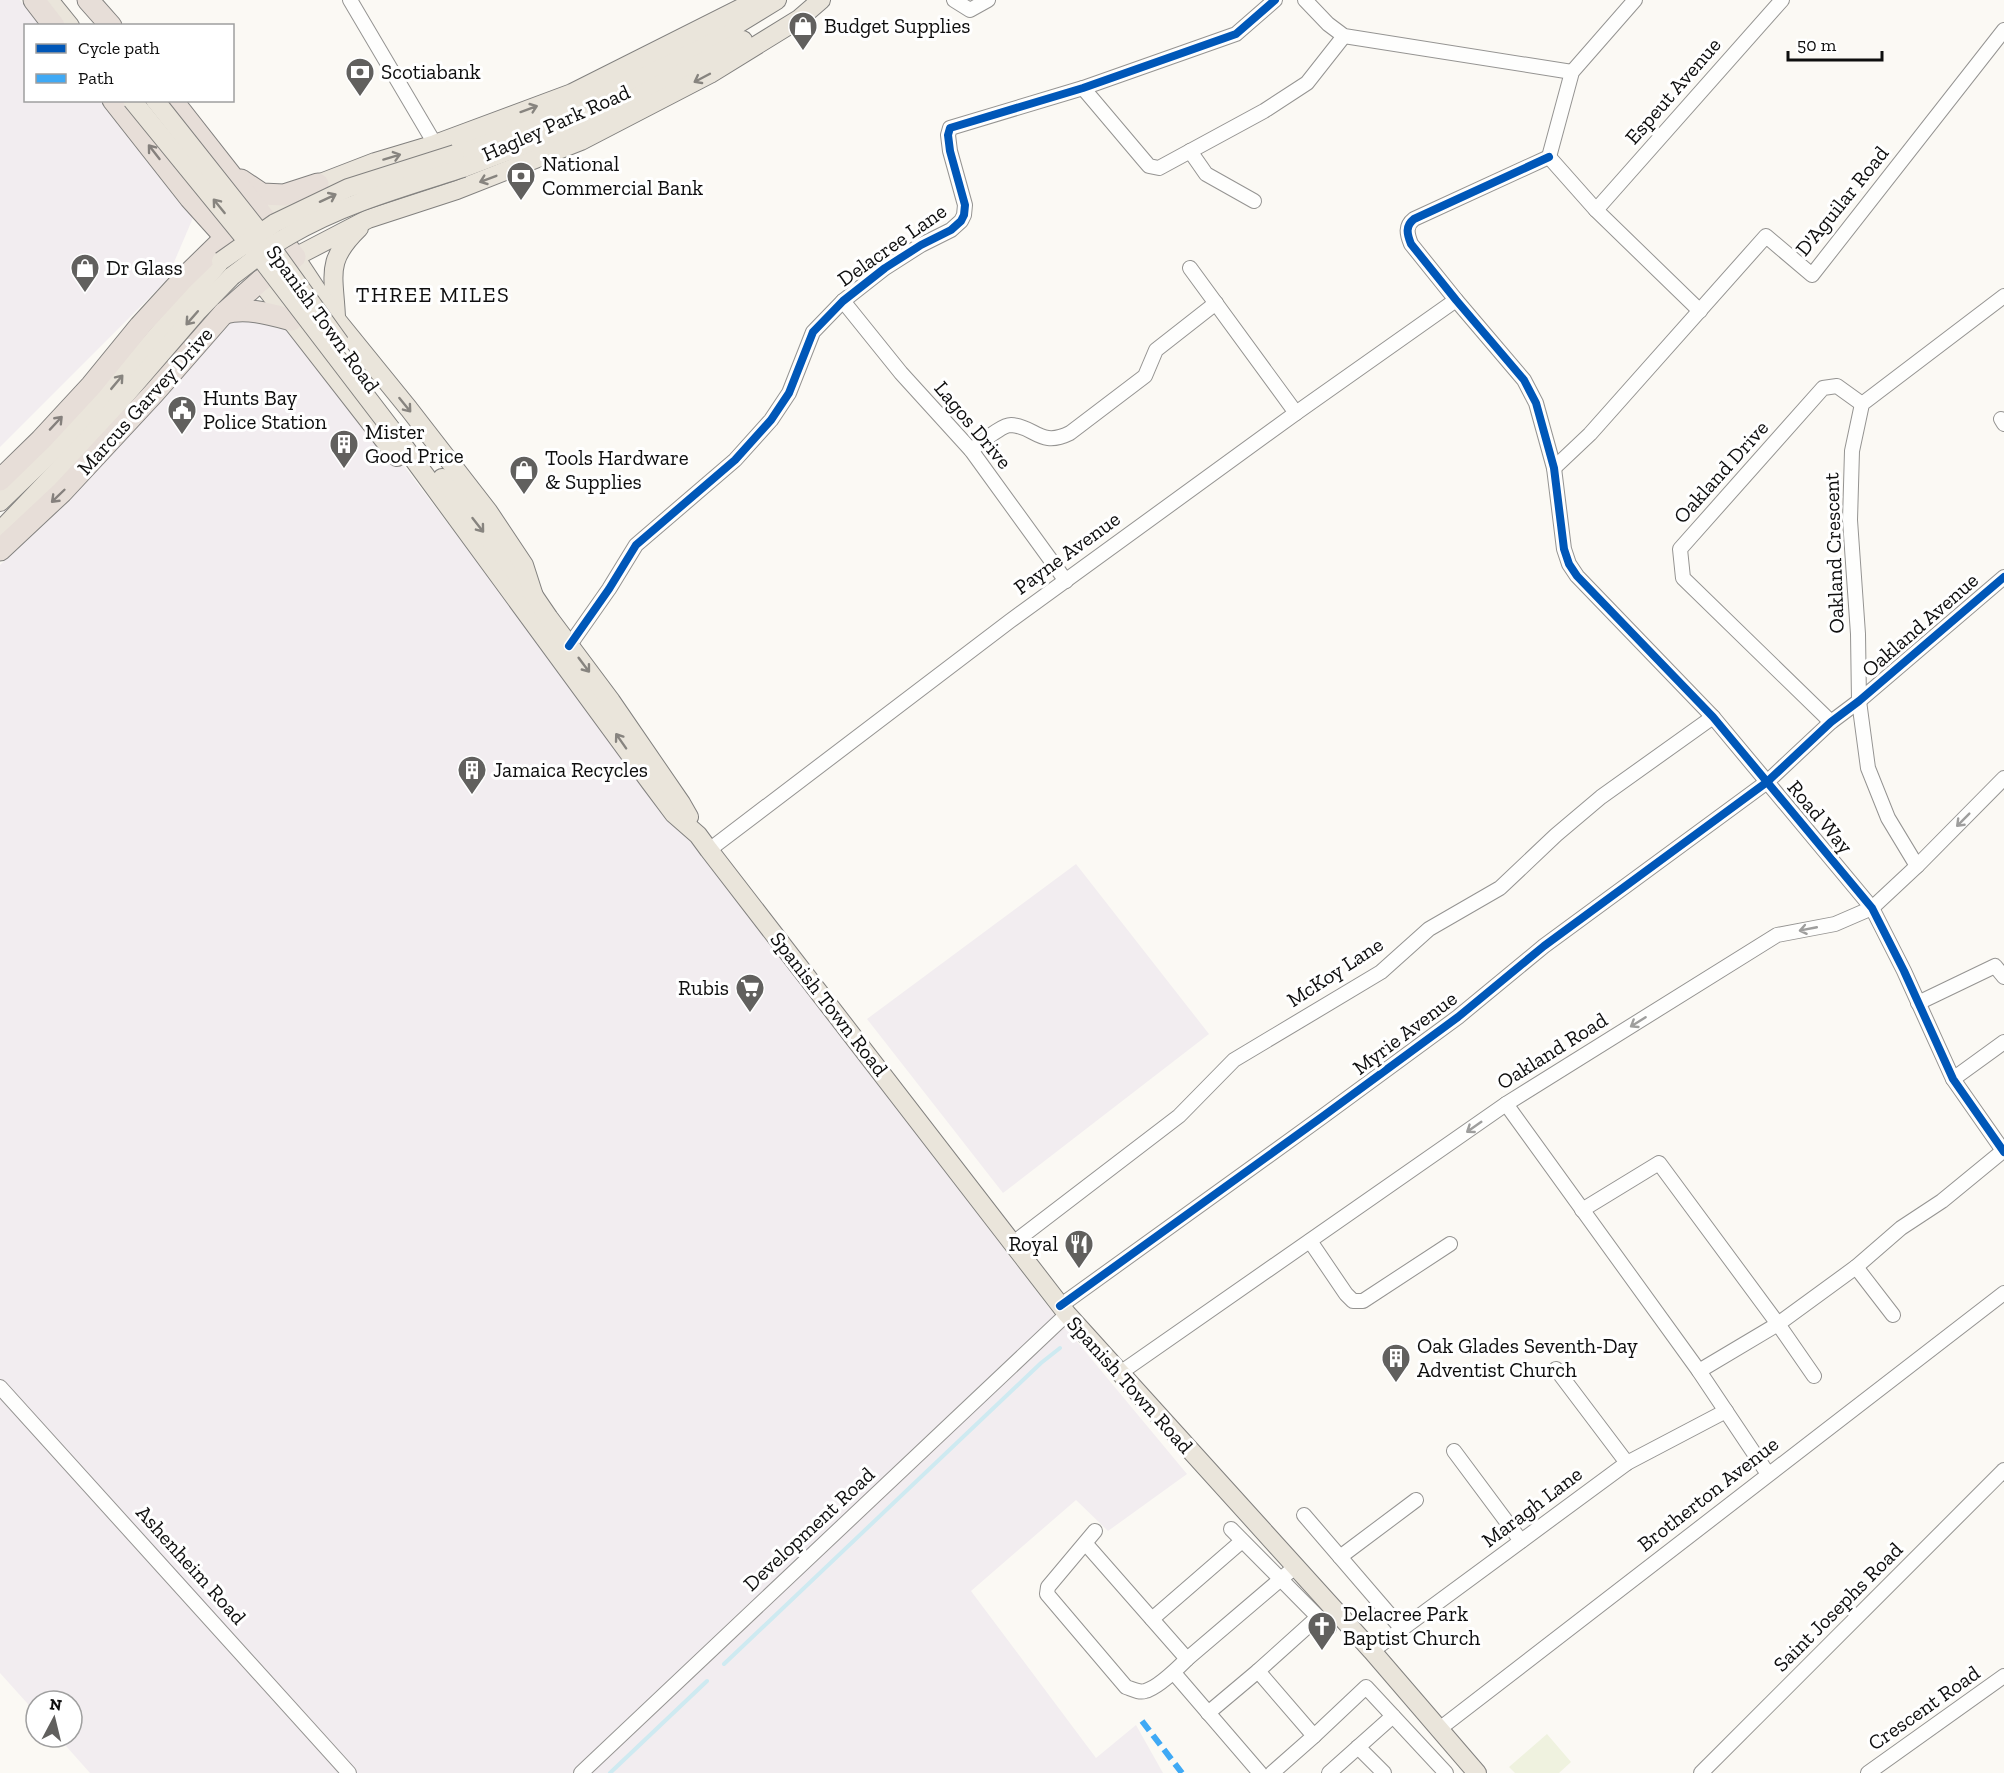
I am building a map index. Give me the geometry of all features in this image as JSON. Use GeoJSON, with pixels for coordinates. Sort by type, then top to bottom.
{"type":"FeatureCollection","features":[{"type":"Feature","properties":{"kind":"highway"},"geometry":{"type":"LineString","coordinates":[[34,0],[52,24]]}},
{"type":"Feature","properties":{"kind":"highway"},"geometry":{"type":"LineString","coordinates":[[88,0],[109,24]]}},
{"type":"Feature","properties":{"kind":"highway","name":"Spanish Town Road"},"geometry":{"type":"LineString","coordinates":[[115,102],[190,198],[226,237],[260,281]]}},
{"type":"Feature","properties":{"kind":"highway","name":"Spanish Town Road"},"geometry":{"type":"LineString","coordinates":[[174,102],[274,224],[295,257]]}},
{"type":"Feature","properties":{"kind":"highway"},"geometry":{"type":"LineString","coordinates":[[215,154],[239,179],[262,194],[284,195],[318,184]]}},
{"type":"Feature","properties":{"kind":"highway"},"geometry":{"type":"LineString","coordinates":[[183,279],[200,255],[202,246],[200,218],[190,198]]}},
{"type":"Feature","properties":{"kind":"highway"},"geometry":{"type":"LineString","coordinates":[[0,480],[84,394],[140,326],[226,237],[274,224]]}},
{"type":"Feature","properties":{"kind":"highway","name":"Marcus Garvey Drive"},"geometry":{"type":"LineString","coordinates":[[0,550],[62,492],[224,313],[260,281],[295,257]]}},
{"type":"Feature","properties":{"kind":"highway"},"geometry":{"type":"LineString","coordinates":[[224,313],[236,310],[250,311],[292,320]]}},
{"type":"Feature","properties":{"kind":"main road"},"geometry":{"type":"LineString","coordinates":[[49,0],[68,24]]}},
{"type":"Feature","properties":{"kind":"main road"},"geometry":{"type":"LineString","coordinates":[[77,0],[95,24]]}},
{"type":"Feature","properties":{"kind":"main road","name":"Hagley Park Road"},"geometry":{"type":"LineString","coordinates":[[274,224],[318,184],[573,93],[757,0]]}},
{"type":"Feature","properties":{"kind":"main road","name":"Hagley Park Road"},"geometry":{"type":"LineString","coordinates":[[274,224],[336,211],[459,161],[586,104],[715,38],[777,0]]}},
{"type":"Feature","properties":{"kind":"main road","name":"Hagley Park Road"},"geometry":{"type":"LineString","coordinates":[[459,161],[601,116],[730,48],[808,0]]}},
{"type":"Feature","properties":{"kind":"main road","name":"Hagley Park Road"},"geometry":{"type":"LineString","coordinates":[[295,257],[368,219],[493,177],[581,141],[710,74],[799,19],[821,0]]}},
{"type":"Feature","properties":{"kind":"main road","name":"Spanish Town Road"},"geometry":{"type":"LineString","coordinates":[[134,102],[534,596],[675,793],[698,835]]}},
{"type":"Feature","properties":{"kind":"main road","name":"Spanish Town Road"},"geometry":{"type":"LineString","coordinates":[[157,102],[269,244],[503,582],[668,806],[710,850],[1063,1310],[1372,1652],[1477,1773]]}},
{"type":"Feature","properties":{"kind":"main road"},"geometry":{"type":"LineString","coordinates":[[336,319],[333,271],[335,259],[350,237],[368,219],[417,191],[430,175],[435,144]]}},
{"type":"Feature","properties":{"kind":"main road","name":"Marcus Garvey Drive"},"geometry":{"type":"LineString","coordinates":[[0,531],[83,434],[232,276],[274,224]]}},
{"type":"Feature","properties":{"kind":"main road","name":"Spanish Town Road"},"geometry":{"type":"LineString","coordinates":[[295,257],[336,319],[488,511],[524,565],[534,596]]}},
{"type":"Feature","properties":{"kind":"main road","name":"Spanish Town Road"},"geometry":{"type":"LineString","coordinates":[[260,281],[426,495],[475,554],[503,582]]}},
{"type":"Feature","properties":{"kind":"main road","name":"Marcus Garvey Drive"},"geometry":{"type":"LineString","coordinates":[[0,502],[83,434]]}},
{"type":"Feature","properties":{"kind":"street"},"geometry":{"type":"LineString","coordinates":[[350,0],[435,144]]}},
{"type":"Feature","properties":{"kind":"street"},"geometry":{"type":"LineString","coordinates":[[954,0],[970,10],[988,0]]}},
{"type":"Feature","properties":{"kind":"street","name":"Delacree Lane"},"geometry":{"type":"LineString","coordinates":[[569,646],[609,589],[636,545],[735,460],[771,420],[789,393],[813,332],[843,301],[885,268],[921,245],[951,230],[961,221],[965,205],[950,151],[948,135],[950,128],[1083,88],[1236,34],[1275,0]]}},
{"type":"Feature","properties":{"kind":"street"},"geometry":{"type":"LineString","coordinates":[[1305,0],[1328,24],[1344,36],[1572,72]]}},
{"type":"Feature","properties":{"kind":"street"},"geometry":{"type":"LineString","coordinates":[[1554,468],[1590,434],[1700,311],[1596,210],[1549,157],[1572,72],[1635,0]]}},
{"type":"Feature","properties":{"kind":"street","name":"Espeut Avenue"},"geometry":{"type":"LineString","coordinates":[[1596,210],[1782,0]]}},
{"type":"Feature","properties":{"kind":"street","name":"D'Aguilar Road"},"geometry":{"type":"LineString","coordinates":[[1700,311],[1766,236],[1812,275],[2004,30]]}},
{"type":"Feature","properties":{"kind":"street"},"geometry":{"type":"LineString","coordinates":[[1083,88],[1149,166],[1159,168],[1264,111],[1307,83],[1344,36]]}},
{"type":"Feature","properties":{"kind":"street"},"geometry":{"type":"LineString","coordinates":[[1190,151],[1206,174],[1254,201]]}},
{"type":"Feature","properties":{"kind":"street","name":"Road Way"},"geometry":{"type":"LineString","coordinates":[[1549,157],[1414,219],[1409,223],[1407,234],[1411,243],[1524,380],[1536,403],[1554,468],[1564,549],[1569,564],[1577,576],[1713,717],[1872,908],[1953,1079],[2004,1151]]}},
{"type":"Feature","properties":{"kind":"street"},"geometry":{"type":"LineString","coordinates":[[1190,268],[1296,413]]}},
{"type":"Feature","properties":{"kind":"street"},"geometry":{"type":"LineString","coordinates":[[1862,404],[2004,296]]}},
{"type":"Feature","properties":{"kind":"street","name":"Payne Avenue"},"geometry":{"type":"LineString","coordinates":[[710,850],[1010,621],[1456,300]]}},
{"type":"Feature","properties":{"kind":"street","name":"Lagos Drive"},"geometry":{"type":"LineString","coordinates":[[843,301],[901,373],[971,450],[1066,581]]}},
{"type":"Feature","properties":{"kind":"street"},"geometry":{"type":"LineString","coordinates":[[971,450],[1003,427],[1011,425],[1047,439],[1063,437],[1070,433],[1145,376],[1156,350],[1216,303]]}},
{"type":"Feature","properties":{"kind":"street","name":"Oakland Drive"},"geometry":{"type":"LineString","coordinates":[[1831,722],[1683,578],[1680,549],[1823,388],[1838,386],[1862,404]]}},
{"type":"Feature","properties":{"kind":"street","name":"Oakland Crescent"},"geometry":{"type":"LineString","coordinates":[[1862,404],[1852,451],[1850,520],[1858,634],[1859,701],[1868,768],[1888,818],[1917,866]]}},
{"type":"Feature","properties":{"kind":"street","name":"Oakland Avenue"},"geometry":{"type":"LineString","coordinates":[[1831,722],[1859,701],[2004,577]]}},
{"type":"Feature","properties":{"kind":"street","name":"McKoy Lane"},"geometry":{"type":"LineString","coordinates":[[1012,1244],[1179,1116],[1234,1060],[1381,972],[1429,929],[1500,888],[1556,834],[1601,797],[1713,717]]}},
{"type":"Feature","properties":{"kind":"street","name":"Myrie Avenue"},"geometry":{"type":"LineString","coordinates":[[1063,1310],[1458,1017],[1544,946],[1767,782],[1831,722]]}},
{"type":"Feature","properties":{"kind":"street","name":"Oakland Road"},"geometry":{"type":"LineString","coordinates":[[1120,1373],[1506,1104],[1776,935],[1835,924],[1872,908],[2004,778]]}},
{"type":"Feature","properties":{"kind":"street"},"geometry":{"type":"LineString","coordinates":[[1918,1003],[1995,966],[2004,977]]}},
{"type":"Feature","properties":{"kind":"street"},"geometry":{"type":"LineString","coordinates":[[1953,1079],[2004,1042]]}},
{"type":"Feature","properties":{"kind":"street"},"geometry":{"type":"LineString","coordinates":[[1506,1104],[1699,1371],[1768,1474]]}},
{"type":"Feature","properties":{"kind":"street"},"geometry":{"type":"LineString","coordinates":[[1699,1371],[1778,1324],[1856,1267],[1901,1228],[1942,1201],[2004,1151]]}},
{"type":"Feature","properties":{"kind":"street"},"geometry":{"type":"LineString","coordinates":[[1582,1210],[1659,1163],[1814,1376]]}},
{"type":"Feature","properties":{"kind":"street"},"geometry":{"type":"LineString","coordinates":[[1310,1241],[1353,1301],[1364,1301],[1450,1244]]}},
{"type":"Feature","properties":{"kind":"street"},"geometry":{"type":"LineString","coordinates":[[1856,1267],[1893,1315]]}},
{"type":"Feature","properties":{"kind":"street","name":"Brotherton Avenue"},"geometry":{"type":"LineString","coordinates":[[1438,1730],[2004,1293]]}},
{"type":"Feature","properties":{"kind":"street","name":"Development Road"},"geometry":{"type":"LineString","coordinates":[[581,1773],[1063,1310]]}},
{"type":"Feature","properties":{"kind":"street"},"geometry":{"type":"LineString","coordinates":[[1556,1369],[1627,1463]]}},
{"type":"Feature","properties":{"kind":"street","name":"Ashenheim Road"},"geometry":{"type":"LineString","coordinates":[[0,1387],[350,1773]]}},
{"type":"Feature","properties":{"kind":"street","name":"Maragh Lane"},"geometry":{"type":"LineString","coordinates":[[1372,1652],[1627,1463],[1726,1412]]}},
{"type":"Feature","properties":{"kind":"street"},"geometry":{"type":"LineString","coordinates":[[1454,1451],[1521,1541]]}},
{"type":"Feature","properties":{"kind":"street","name":"Saint Josephs Road"},"geometry":{"type":"LineString","coordinates":[[1701,1773],[2004,1470]]}},
{"type":"Feature","properties":{"kind":"street"},"geometry":{"type":"LineString","coordinates":[[1340,1557],[1416,1500]]}},
{"type":"Feature","properties":{"kind":"street"},"geometry":{"type":"LineString","coordinates":[[1304,1515],[1402,1629]]}},
{"type":"Feature","properties":{"kind":"street"},"geometry":{"type":"LineString","coordinates":[[1231,1529],[1329,1628]]}},
{"type":"Feature","properties":{"kind":"street"},"geometry":{"type":"LineString","coordinates":[[1095,1531],[1048,1587],[1047,1594],[1126,1686],[1136,1690],[1145,1691],[1174,1673],[1187,1659],[1295,1567]]}},
{"type":"Feature","properties":{"kind":"street"},"geometry":{"type":"LineString","coordinates":[[1152,1619],[1242,1541]]}},
{"type":"Feature","properties":{"kind":"street"},"geometry":{"type":"LineString","coordinates":[[1086,1544],[1187,1659]]}},
{"type":"Feature","properties":{"kind":"street"},"geometry":{"type":"LineString","coordinates":[[1208,1713],[1318,1617]]}},
{"type":"Feature","properties":{"kind":"street"},"geometry":{"type":"LineString","coordinates":[[1257,1671],[1314,1736]]}},
{"type":"Feature","properties":{"kind":"street"},"geometry":{"type":"LineString","coordinates":[[1174,1673],[1260,1773]]}},
{"type":"Feature","properties":{"kind":"street","name":"Crescent Road"},"geometry":{"type":"LineString","coordinates":[[1868,1773],[2004,1676]]}},
{"type":"Feature","properties":{"kind":"street"},"geometry":{"type":"LineString","coordinates":[[1272,1773],[1366,1687],[1439,1770]]}},
{"type":"Feature","properties":{"kind":"street"},"geometry":{"type":"LineString","coordinates":[[1336,1771],[1358,1747],[1393,1716]]}},
{"type":"Feature","properties":{"kind":"street"},"geometry":{"type":"LineString","coordinates":[[1358,1747],[1384,1773]]}},
{"type":"Feature","properties":{"kind":"shaded area"},"geometry":{"type":"Polygon","coordinates":[[[0,0],[20,0],[39,24],[24,24],[24,102],[103,102],[195,213],[166,281],[0,447],[0,0]]]}},
{"type":"Feature","properties":{"kind":"shaded area"},"geometry":{"type":"Polygon","coordinates":[[[227,317],[292,320],[1054,1314],[1187,1474],[1108,1531],[1076,1500],[971,1591],[1096,1758],[1136,1725],[1163,1773],[90,1773],[69,1749],[84,1749],[84,1689],[24,1689],[24,1700],[0,1673],[0,565],[70,499],[227,317]]]}},
{"type":"Feature","properties":{"kind":"shaded area"},"geometry":{"type":"Polygon","coordinates":[[[1076,864],[1209,1034],[1003,1193],[867,1019],[1076,864]]]}},
{"type":"Feature","properties":{"kind":"green space"},"geometry":{"type":"Polygon","coordinates":[[[1547,1734],[1571,1762],[1559,1773],[1515,1773],[1509,1767],[1547,1734]]]}},
{"type":"Feature","properties":{"kind":"waterway"},"geometry":{"type":"LineString","coordinates":[[724,1664],[1041,1363],[1060,1348]]}},
{"type":"Feature","properties":{"kind":"waterway"},"geometry":{"type":"LineString","coordinates":[[610,1773],[707,1681]]}},
{"type":"Feature","properties":{"kind":"marked path"},"geometry":{"type":"LineString","coordinates":[[1142,1721],[1182,1773]]}},
{"type":"Feature","properties":{"kind":"cycle path"},"geometry":{"type":"LineString","coordinates":[[569,646],[609,589],[636,545],[735,460],[771,420],[789,393],[813,332],[843,301],[885,268],[921,245],[951,230],[961,221],[965,205],[950,151],[948,135],[950,128],[1083,88],[1236,34],[1275,0]]}},
{"type":"Feature","properties":{"kind":"cycle path"},"geometry":{"type":"LineString","coordinates":[[1549,157],[1414,219],[1409,224],[1408,230],[1411,244],[1524,380],[1536,403],[1554,468],[1564,549],[1569,564],[1577,576],[1713,717],[1872,908],[1904,971],[1953,1079],[2004,1152]]}},
{"type":"Feature","properties":{"kind":"cycle path"},"geometry":{"type":"LineString","coordinates":[[1060,1306],[1458,1017],[1544,946],[1767,782],[1831,722],[1859,701],[2004,577]]}},
{"type":"Feature","properties":{"kind":"place","name":"Budget Supplies"},"geometry":{"type":"Point","coordinates":[803,52]}},
{"type":"Feature","properties":{"kind":"place","name":"Scotiabank"},"geometry":{"type":"Point","coordinates":[360,98]}},
{"type":"Feature","properties":{"kind":"place","name":"National Commercial Bank"},"geometry":{"type":"Point","coordinates":[521,202]}},
{"type":"Feature","properties":{"kind":"place","name":"Dr Glass"},"geometry":{"type":"Point","coordinates":[85,294]}},
{"type":"Feature","properties":{"kind":"place","name":"Hunts Bay Police Station"},"geometry":{"type":"Point","coordinates":[182,436]}},
{"type":"Feature","properties":{"kind":"place","name":"Mister Good Price"},"geometry":{"type":"Point","coordinates":[344,470]}},
{"type":"Feature","properties":{"kind":"place","name":"Tools Hardware & Supplies"},"geometry":{"type":"Point","coordinates":[524,496]}},
{"type":"Feature","properties":{"kind":"place","name":"Jamaica Recycles"},"geometry":{"type":"Point","coordinates":[472,796]}},
{"type":"Feature","properties":{"kind":"place","name":"Rubis"},"geometry":{"type":"Point","coordinates":[750,1014]}},
{"type":"Feature","properties":{"kind":"place","name":"Royal"},"geometry":{"type":"Point","coordinates":[1079,1270]}},
{"type":"Feature","properties":{"kind":"place","name":"Oak Glades Seventh-Day Adventist Church"},"geometry":{"type":"Point","coordinates":[1396,1384]}},
{"type":"Feature","properties":{"kind":"place","name":"Delacree Park Baptist Church"},"geometry":{"type":"Point","coordinates":[1322,1652]}},
{"type":"Feature","properties":{"kind":"district","name":"THREE MILES"},"geometry":{"type":"Point","coordinates":[433,294]}}]}
